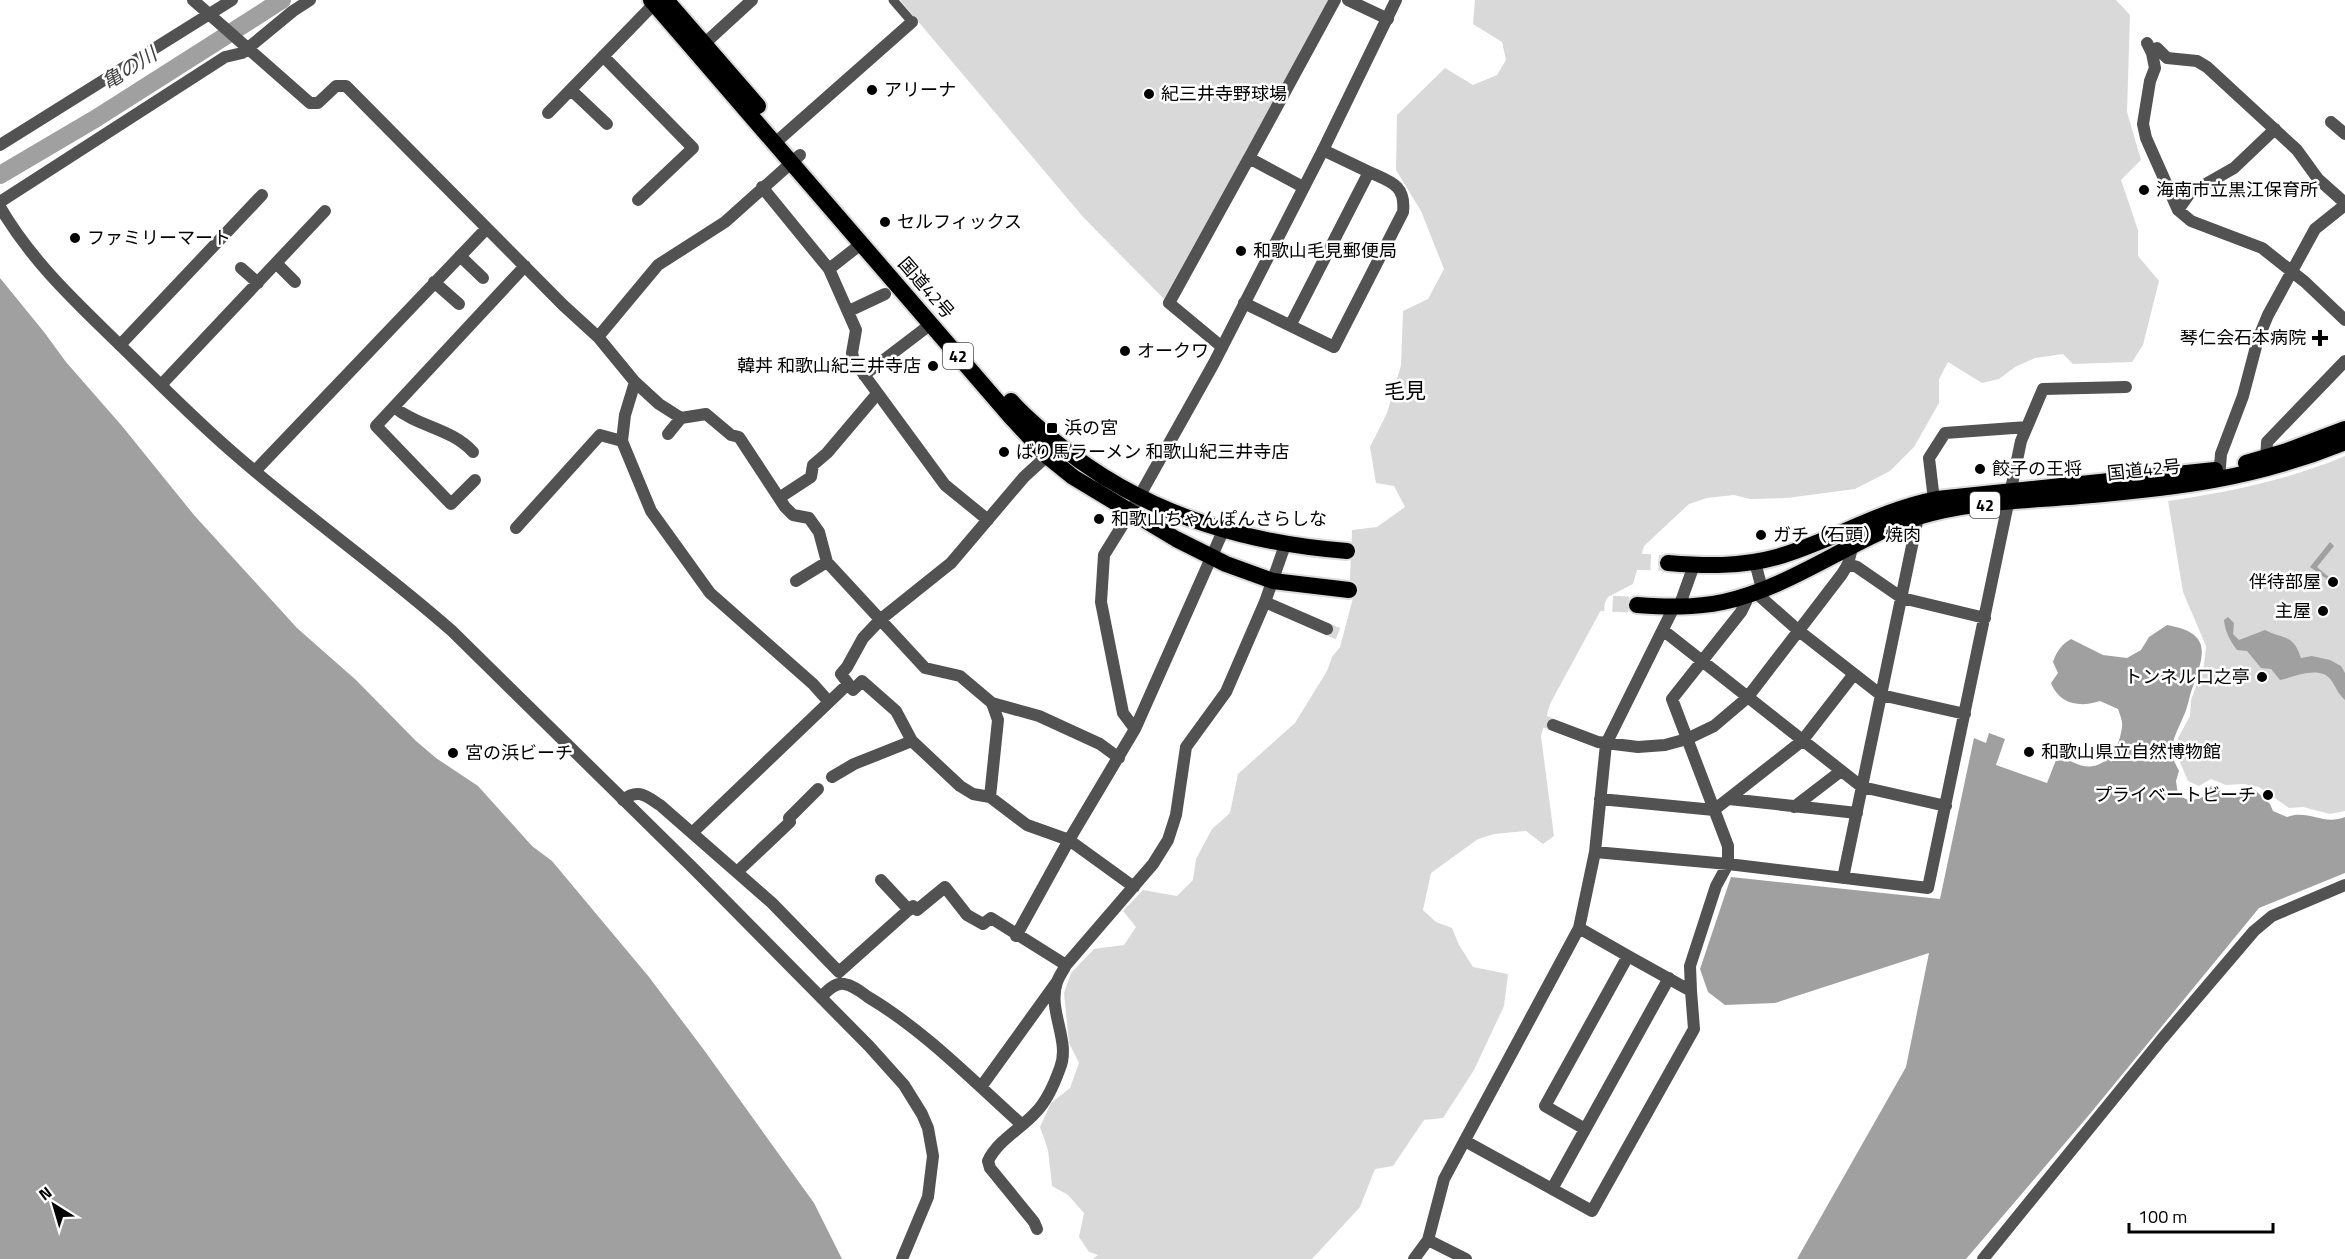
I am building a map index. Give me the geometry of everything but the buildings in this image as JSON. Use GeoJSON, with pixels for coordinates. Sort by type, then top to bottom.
{"type":"FeatureCollection","features":[{"type":"Feature","properties":{"kind":"highway","name":"国道42号"},"geometry":{"type":"LineString","coordinates":[[657,1],[704,44],[861,244],[1047,456],[1073,477],[1130,513],[1211,556],[1273,581],[1349,590]]}},
{"type":"Feature","properties":{"kind":"highway","name":"国道42号"},"geometry":{"type":"LineString","coordinates":[[657,1],[779,139]]}},
{"type":"Feature","properties":{"kind":"highway","name":"国道42号"},"geometry":{"type":"LineString","coordinates":[[795,159],[1017,407],[1086,466],[1139,497],[1223,531],[1285,545],[1347,551]]}},
{"type":"Feature","properties":{"kind":"highway","name":"国道42号"},"geometry":{"type":"LineString","coordinates":[[2266,464],[2345,429]]}},
{"type":"Feature","properties":{"kind":"highway","name":"国道42号"},"geometry":{"type":"LineString","coordinates":[[1668,563],[1694,565],[1755,562],[1799,549],[1902,508],[1934,500],[2132,492],[2266,464],[2345,442]]}},
{"type":"Feature","properties":{"kind":"highway","name":"国道42号"},"geometry":{"type":"LineString","coordinates":[[1637,605],[1677,607],[1707,605],[1754,592],[1882,531],[1918,517],[2010,497]]}},
{"type":"Feature","properties":{"kind":"street"},"geometry":{"type":"LineString","coordinates":[[193,0],[310,103],[318,103],[336,86],[346,86],[598,337],[635,382],[658,404],[681,418],[706,414],[731,435],[739,437],[778,498],[793,515],[799,518],[809,518],[819,532],[827,562],[925,668],[960,676],[992,703],[1039,716],[1100,744],[1119,758]]}},
{"type":"Feature","properties":{"kind":"street"},"geometry":{"type":"LineString","coordinates":[[0,145],[211,16],[232,0]]}},
{"type":"Feature","properties":{"kind":"street"},"geometry":{"type":"LineString","coordinates":[[0,202],[225,57],[245,47],[310,0]]}},
{"type":"Feature","properties":{"kind":"street"},"geometry":{"type":"LineString","coordinates":[[704,44],[752,0]]}},
{"type":"Feature","properties":{"kind":"street"},"geometry":{"type":"LineString","coordinates":[[779,139],[912,22],[893,0]]}},
{"type":"Feature","properties":{"kind":"street"},"geometry":{"type":"LineString","coordinates":[[1222,347],[1169,303],[1335,0]]}},
{"type":"Feature","properties":{"kind":"street"},"geometry":{"type":"LineString","coordinates":[[1348,0],[1388,19]]}},
{"type":"Feature","properties":{"kind":"street"},"geometry":{"type":"LineString","coordinates":[[1136,729],[1123,712],[1101,602],[1104,555],[1130,513],[1222,347],[1323,150],[1396,0]]}},
{"type":"Feature","properties":{"kind":"street"},"geometry":{"type":"LineString","coordinates":[[548,113],[657,1]]}},
{"type":"Feature","properties":{"kind":"street"},"geometry":{"type":"LineString","coordinates":[[2219,475],[2221,453],[2268,315],[2291,271],[2315,229],[2345,204],[2318,179],[2297,150],[2276,129],[2207,66],[2197,61],[2167,58],[2157,48],[2149,47],[2155,68],[2150,81],[2143,124],[2146,138],[2178,210],[2191,221],[2262,248],[2291,271],[2345,320]]}},
{"type":"Feature","properties":{"kind":"street"},"geometry":{"type":"LineString","coordinates":[[603,56],[693,148],[638,200]]}},
{"type":"Feature","properties":{"kind":"street"},"geometry":{"type":"LineString","coordinates":[[571,90],[607,124]]}},
{"type":"Feature","properties":{"kind":"street"},"geometry":{"type":"LineString","coordinates":[[2331,122],[2345,134]]}},
{"type":"Feature","properties":{"kind":"street"},"geometry":{"type":"LineString","coordinates":[[2178,210],[2190,193],[2234,168],[2276,129]]}},
{"type":"Feature","properties":{"kind":"street"},"geometry":{"type":"LineString","coordinates":[[1244,303],[1334,346],[1340,336],[1403,212],[1404,199],[1395,184],[1323,150]]}},
{"type":"Feature","properties":{"kind":"street"},"geometry":{"type":"LineString","coordinates":[[1249,158],[1303,187]]}},
{"type":"Feature","properties":{"kind":"street"},"geometry":{"type":"LineString","coordinates":[[598,337],[658,265],[725,222],[795,159]]}},
{"type":"Feature","properties":{"kind":"street"},"geometry":{"type":"LineString","coordinates":[[1291,324],[1369,172]]}},
{"type":"Feature","properties":{"kind":"street"},"geometry":{"type":"LineString","coordinates":[[762,188],[829,269],[856,330],[852,353],[854,361],[945,485],[988,520]]}},
{"type":"Feature","properties":{"kind":"street"},"geometry":{"type":"LineString","coordinates":[[120,345],[262,195]]}},
{"type":"Feature","properties":{"kind":"street"},"geometry":{"type":"LineString","coordinates":[[0,207],[17,235],[45,271],[120,345],[255,471],[406,591],[452,631],[895,1073],[922,1114],[931,1141],[933,1156],[931,1185],[902,1259]]}},
{"type":"Feature","properties":{"kind":"street"},"geometry":{"type":"LineString","coordinates":[[162,385],[325,211]]}},
{"type":"Feature","properties":{"kind":"street"},"geometry":{"type":"LineString","coordinates":[[255,471],[487,228]]}},
{"type":"Feature","properties":{"kind":"street"},"geometry":{"type":"LineString","coordinates":[[829,269],[861,244]]}},
{"type":"Feature","properties":{"kind":"street"},"geometry":{"type":"LineString","coordinates":[[460,256],[483,278]]}},
{"type":"Feature","properties":{"kind":"street"},"geometry":{"type":"LineString","coordinates":[[276,263],[295,282]]}},
{"type":"Feature","properties":{"kind":"street"},"geometry":{"type":"LineString","coordinates":[[475,480],[451,504],[376,426],[525,266]]}},
{"type":"Feature","properties":{"kind":"street"},"geometry":{"type":"LineString","coordinates":[[241,268],[258,283]]}},
{"type":"Feature","properties":{"kind":"street"},"geometry":{"type":"LineString","coordinates":[[434,282],[459,304]]}},
{"type":"Feature","properties":{"kind":"street"},"geometry":{"type":"LineString","coordinates":[[849,311],[885,294]]}},
{"type":"Feature","properties":{"kind":"street"},"geometry":{"type":"LineString","coordinates":[[864,375],[931,324]]}},
{"type":"Feature","properties":{"kind":"street"},"geometry":{"type":"LineString","coordinates":[[2266,464],[2267,442],[2345,361]]}},
{"type":"Feature","properties":{"kind":"street"},"geometry":{"type":"LineString","coordinates":[[635,382],[625,415],[622,441],[651,511],[711,593],[813,684],[829,702]]}},
{"type":"Feature","properties":{"kind":"street"},"geometry":{"type":"LineString","coordinates":[[1595,852],[1728,864],[1928,888],[1947,806],[2021,441],[2043,389],[2126,387]]}},
{"type":"Feature","properties":{"kind":"street"},"geometry":{"type":"LineString","coordinates":[[778,498],[811,477],[813,465],[827,453],[877,394]]}},
{"type":"Feature","properties":{"kind":"street"},"geometry":{"type":"LineString","coordinates":[[394,407],[412,420],[450,435],[473,452]]}},
{"type":"Feature","properties":{"kind":"street"},"geometry":{"type":"LineString","coordinates":[[668,434],[681,418]]}},
{"type":"Feature","properties":{"kind":"street"},"geometry":{"type":"LineString","coordinates":[[1934,500],[1929,458],[1945,433],[2027,427]]}},
{"type":"Feature","properties":{"kind":"street"},"geometry":{"type":"LineString","coordinates":[[516,528],[600,435],[622,441]]}},
{"type":"Feature","properties":{"kind":"street"},"geometry":{"type":"LineString","coordinates":[[1047,456],[1024,477],[951,563],[881,619],[863,638],[841,674],[853,690],[862,681],[884,699],[896,711],[912,741],[960,786],[972,794],[990,796],[1027,825],[1069,840],[1134,887]]}},
{"type":"Feature","properties":{"kind":"street"},"geometry":{"type":"LineString","coordinates":[[1843,878],[1918,517]]}},
{"type":"Feature","properties":{"kind":"street"},"geometry":{"type":"LineString","coordinates":[[1553,725],[1602,743],[1638,747],[1665,745],[1687,739],[1714,726],[1747,698],[1848,564],[1857,525]]}},
{"type":"Feature","properties":{"kind":"street"},"geometry":{"type":"LineString","coordinates":[[1016,936],[1069,840],[1136,729],[1223,531]]}},
{"type":"Feature","properties":{"kind":"street"},"geometry":{"type":"LineString","coordinates":[[981,1088],[1066,966],[1153,864],[1168,840],[1176,815],[1186,747],[1226,692],[1265,602],[1285,545]]}},
{"type":"Feature","properties":{"kind":"street"},"geometry":{"type":"LineString","coordinates":[[796,581],[827,562]]}},
{"type":"Feature","properties":{"kind":"street"},"geometry":{"type":"LineString","coordinates":[[1465,1141],[1592,1211],[1694,1029],[1690,966],[1716,886],[1728,864],[1728,846],[1672,699],[1741,612],[1754,592],[1755,562]]}},
{"type":"Feature","properties":{"kind":"street"},"geometry":{"type":"LineString","coordinates":[[1848,564],[1857,567],[1902,598],[1985,618]]}},
{"type":"Feature","properties":{"kind":"street"},"geometry":{"type":"LineString","coordinates":[[1414,1259],[1428,1240],[1444,1179],[1579,928],[1595,852],[1602,743],[1677,607],[1694,565]]}},
{"type":"Feature","properties":{"kind":"street"},"geometry":{"type":"LineString","coordinates":[[1754,592],[1798,631],[1881,695],[1965,714]]}},
{"type":"Feature","properties":{"kind":"street"},"geometry":{"type":"LineString","coordinates":[[1265,602],[1327,629]]}},
{"type":"Feature","properties":{"kind":"street"},"geometry":{"type":"LineString","coordinates":[[1664,631],[1862,787],[1947,806]]}},
{"type":"Feature","properties":{"kind":"street"},"geometry":{"type":"LineString","coordinates":[[1600,799],[1714,810],[1802,741],[1854,674]]}},
{"type":"Feature","properties":{"kind":"street"},"geometry":{"type":"LineString","coordinates":[[692,833],[848,684]]}},
{"type":"Feature","properties":{"kind":"street"},"geometry":{"type":"LineString","coordinates":[[990,796],[998,720],[992,703]]}},
{"type":"Feature","properties":{"kind":"street"},"geometry":{"type":"LineString","coordinates":[[832,777],[854,764],[912,741]]}},
{"type":"Feature","properties":{"kind":"street"},"geometry":{"type":"LineString","coordinates":[[1794,807],[1841,771]]}},
{"type":"Feature","properties":{"kind":"street"},"geometry":{"type":"LineString","coordinates":[[736,872],[790,822],[789,818],[818,789]]}},
{"type":"Feature","properties":{"kind":"street"},"geometry":{"type":"LineString","coordinates":[[623,800],[634,793],[645,795],[660,805],[796,926],[840,978],[900,1018],[1021,1124]]}},
{"type":"Feature","properties":{"kind":"street"},"geometry":{"type":"LineString","coordinates":[[1729,799],[1857,813]]}},
{"type":"Feature","properties":{"kind":"street"},"geometry":{"type":"LineString","coordinates":[[881,880],[909,910]]}},
{"type":"Feature","properties":{"kind":"street"},"geometry":{"type":"LineString","coordinates":[[1983,1259],[2162,1039],[2254,931],[2272,916],[2345,885]]}},
{"type":"Feature","properties":{"kind":"street"},"geometry":{"type":"LineString","coordinates":[[821,997],[909,910],[914,906],[917,910],[945,887],[967,915],[983,924],[991,918],[1066,966]]}},
{"type":"Feature","properties":{"kind":"street"},"geometry":{"type":"LineString","coordinates":[[1579,928],[1691,991]]}},
{"type":"Feature","properties":{"kind":"street"},"geometry":{"type":"LineString","coordinates":[[1586,1129],[1545,1106],[1628,956]]}},
{"type":"Feature","properties":{"kind":"street"},"geometry":{"type":"LineString","coordinates":[[1552,1189],[1669,978]]}},
{"type":"Feature","properties":{"kind":"street"},"geometry":{"type":"LineString","coordinates":[[1037,1229],[1036,1224],[988,1164],[989,1157],[1038,1110],[1061,1066],[1063,1055],[1055,999],[1057,982]]}},
{"type":"Feature","properties":{"kind":"street"},"geometry":{"type":"LineString","coordinates":[[1428,1240],[1466,1259]]}},
{"type":"Feature","properties":{"kind":"shaded area"},"geometry":{"type":"Polygon","coordinates":[[[900,0],[1330,0],[1164,299],[1084,218],[900,0]]]}},
{"type":"Feature","properties":{"kind":"shaded area"},"geometry":{"type":"Polygon","coordinates":[[[1475,0],[2116,0],[2130,15],[2127,112],[2141,160],[2121,180],[2138,230],[2138,256],[2159,281],[2143,345],[2132,362],[2073,364],[2063,354],[2035,358],[2015,367],[1999,379],[1982,383],[1948,362],[1939,379],[1939,403],[1914,447],[1890,471],[1855,489],[1787,498],[1750,499],[1734,495],[1707,498],[1689,504],[1644,546],[1633,584],[1608,597],[1550,704],[1541,736],[1554,836],[1543,844],[1526,831],[1494,834],[1478,839],[1431,873],[1423,910],[1436,922],[1452,928],[1459,945],[1473,967],[1508,974],[1504,1006],[1474,1070],[1443,1118],[1424,1120],[1393,1166],[1375,1169],[1360,1207],[1312,1259],[1093,1259],[1098,1255],[1089,1252],[1079,1237],[1084,1213],[1068,1195],[1052,1186],[1048,1150],[1040,1127],[1051,1103],[1070,1088],[1079,1063],[1069,1043],[1064,993],[1071,973],[1094,949],[1124,945],[1136,927],[1123,911],[1143,890],[1177,896],[1193,880],[1196,859],[1212,829],[1230,813],[1238,774],[1295,723],[1340,647],[1353,598],[1350,578],[1352,530],[1377,527],[1405,507],[1394,486],[1376,483],[1370,447],[1387,413],[1401,365],[1403,311],[1428,299],[1444,269],[1421,211],[1396,170],[1397,115],[1445,68],[1473,85],[1497,75],[1506,60],[1502,42],[1473,24],[1475,0]]]}},
{"type":"Feature","properties":{"kind":"shaded area"},"geometry":{"type":"Polygon","coordinates":[[[0,278],[66,362],[122,426],[194,515],[297,628],[356,680],[416,741],[436,758],[478,786],[532,846],[552,861],[649,977],[704,1050],[814,1203],[842,1259],[0,1259],[0,278]]]}},
{"type":"Feature","properties":{"kind":"shaded area"},"geometry":{"type":"Polygon","coordinates":[[[2345,456],[2345,811],[2330,814],[2303,807],[2289,808],[2259,787],[2243,784],[2226,785],[2211,779],[2199,786],[2188,781],[2176,753],[2178,738],[2190,716],[2191,700],[2204,665],[2206,646],[2183,592],[2168,501],[2258,484],[2302,472],[2345,456]]]}},
{"type":"Feature","properties":{"kind":"shaded area"},"geometry":{"type":"Polygon","coordinates":[[[2330,542],[2334,546],[2317,567],[2330,578],[2328,580],[2310,567],[2330,542]]]}},
{"type":"Feature","properties":{"kind":"shaded area"},"geometry":{"type":"Polygon","coordinates":[[[2228,617],[2234,623],[2233,634],[2239,640],[2265,630],[2287,638],[2295,644],[2301,658],[2312,656],[2330,660],[2341,666],[2345,673],[2345,700],[2331,680],[2320,673],[2307,673],[2280,680],[2271,669],[2261,668],[2247,651],[2237,650],[2232,643],[2224,620],[2228,617]]]}},
{"type":"Feature","properties":{"kind":"shaded area"},"geometry":{"type":"Polygon","coordinates":[[[2167,625],[2192,633],[2198,639],[2202,655],[2187,709],[2172,749],[2172,756],[2179,771],[2176,781],[2178,795],[2190,801],[2203,797],[2211,786],[2234,798],[2240,793],[2255,790],[2270,804],[2273,811],[2287,817],[2302,815],[2330,820],[2345,817],[2345,873],[2259,908],[2089,1115],[1966,1259],[1797,1259],[1906,1067],[1929,953],[1775,1003],[1725,1005],[1708,992],[1700,969],[1731,877],[1940,899],[1974,738],[1986,743],[1989,733],[2005,739],[1996,765],[2047,783],[2058,755],[2089,767],[2105,761],[2117,746],[2121,733],[2122,723],[2118,709],[2100,701],[2078,704],[2059,696],[2051,683],[2058,673],[2053,662],[2056,655],[2071,639],[2103,655],[2127,658],[2141,650],[2149,637],[2167,625]]]}},
{"type":"Feature","properties":{"kind":"waterway","name":"亀の川"},"geometry":{"type":"LineString","coordinates":[[0,175],[95,119],[282,0]]}},
{"type":"Feature","properties":{"kind":"tunnel"},"geometry":{"type":"LineString","coordinates":[[1347,551],[1668,563]]}},
{"type":"Feature","properties":{"kind":"tunnel"},"geometry":{"type":"LineString","coordinates":[[1349,590],[1637,605]]}},
{"type":"Feature","properties":{"kind":"tunnel"},"geometry":{"type":"LineString","coordinates":[[1327,629],[1553,725]]}},
{"type":"Feature","properties":{"kind":"place","name":"アリーナ"},"geometry":{"type":"Point","coordinates":[872,90]}},
{"type":"Feature","properties":{"kind":"place","name":"紀三井寺野球場"},"geometry":{"type":"Point","coordinates":[1149,94]}},
{"type":"Feature","properties":{"kind":"place","name":"海南市立黒江保育所"},"geometry":{"type":"Point","coordinates":[2144,190]}},
{"type":"Feature","properties":{"kind":"place","name":"セルフィックス"},"geometry":{"type":"Point","coordinates":[885,222]}},
{"type":"Feature","properties":{"kind":"place","name":"ファミリーマート"},"geometry":{"type":"Point","coordinates":[75,238]}},
{"type":"Feature","properties":{"kind":"place","name":"和歌山毛見郵便局"},"geometry":{"type":"Point","coordinates":[1241,251]}},
{"type":"Feature","properties":{"kind":"place","name":"琴仁会石本病院"},"geometry":{"type":"Point","coordinates":[2320,338]}},
{"type":"Feature","properties":{"kind":"place","name":"オークワ"},"geometry":{"type":"Point","coordinates":[1125,351]}},
{"type":"Feature","properties":{"kind":"place","name":"韓丼 和歌山紀三井寺店"},"geometry":{"type":"Point","coordinates":[933,366]}},
{"type":"Feature","properties":{"kind":"place","name":"浜の宮"},"geometry":{"type":"Point","coordinates":[1052,428]}},
{"type":"Feature","properties":{"kind":"place","name":"ばり馬ラーメン 和歌山紀三井寺店"},"geometry":{"type":"Point","coordinates":[1004,452]}},
{"type":"Feature","properties":{"kind":"place","name":"餃子の王将"},"geometry":{"type":"Point","coordinates":[1980,469]}},
{"type":"Feature","properties":{"kind":"place","name":"和歌山ちゃんぽんさらしな"},"geometry":{"type":"Point","coordinates":[1099,519]}},
{"type":"Feature","properties":{"kind":"place","name":"ガチ（石頭） 焼肉"},"geometry":{"type":"Point","coordinates":[1761,535]}},
{"type":"Feature","properties":{"kind":"place","name":"伴待部屋"},"geometry":{"type":"Point","coordinates":[2333,582]}},
{"type":"Feature","properties":{"kind":"place","name":"主屋"},"geometry":{"type":"Point","coordinates":[2323,611]}},
{"type":"Feature","properties":{"kind":"place","name":"トンネル口之亭"},"geometry":{"type":"Point","coordinates":[2262,677]}},
{"type":"Feature","properties":{"kind":"place","name":"和歌山県立自然博物館"},"geometry":{"type":"Point","coordinates":[2029,752]}},
{"type":"Feature","properties":{"kind":"place","name":"宮の浜ビーチ"},"geometry":{"type":"Point","coordinates":[453,753]}},
{"type":"Feature","properties":{"kind":"place","name":"プライベートビーチ"},"geometry":{"type":"Point","coordinates":[2268,795]}},
{"type":"Feature","properties":{"kind":"district","name":"毛見"},"geometry":{"type":"Point","coordinates":[1405,391]}}]}
